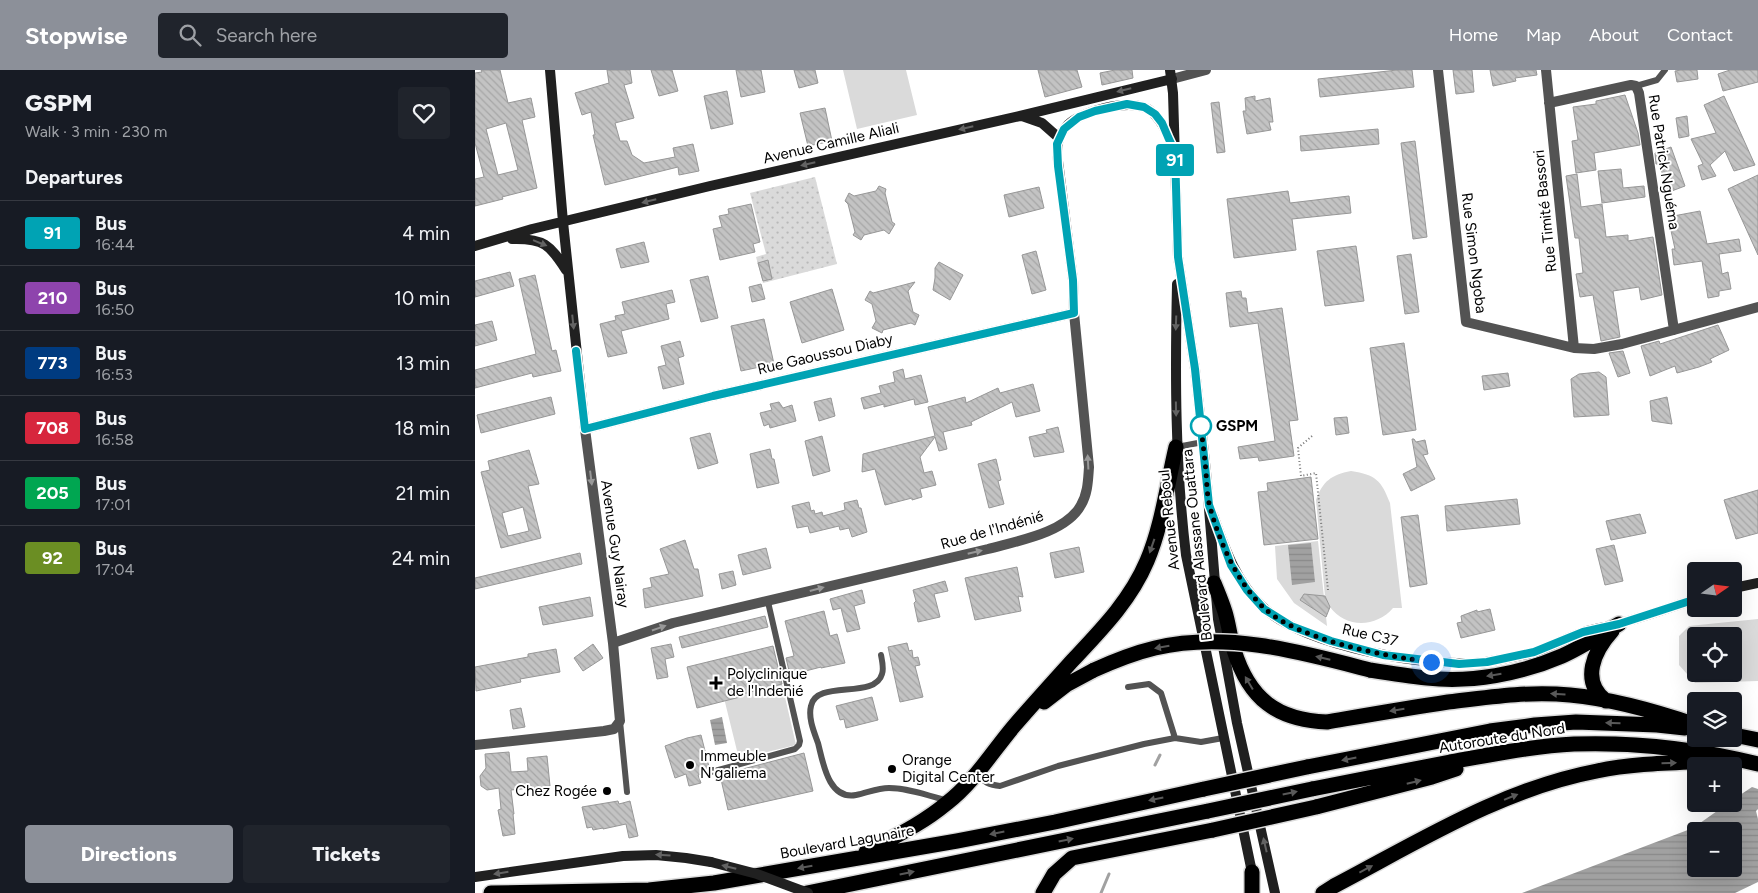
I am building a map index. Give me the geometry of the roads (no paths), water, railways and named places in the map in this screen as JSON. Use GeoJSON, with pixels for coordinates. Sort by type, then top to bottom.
{"type":"FeatureCollection","features":[{"type":"Feature","properties":{"kind":"highway"},"geometry":{"type":"LineString","coordinates":[[853,858],[908,830],[933,815],[949,802],[976,774],[1014,726],[1110,621],[1130,594],[1147,561],[1157,532],[1176,447]]}},
{"type":"Feature","properties":{"kind":"highway"},"geometry":{"type":"LineString","coordinates":[[1214,583],[1225,612],[1234,650],[1241,669],[1252,689],[1271,707],[1290,717],[1307,721],[1327,722],[1486,697],[1526,693],[1571,695],[1606,701],[1658,712],[1687,722]]}},
{"type":"Feature","properties":{"kind":"highway"},"geometry":{"type":"LineString","coordinates":[[1014,726],[1067,685],[1122,658],[1157,648],[1223,642],[1262,646],[1321,657],[1370,670],[1428,678],[1461,679],[1517,671],[1561,656],[1585,645],[1619,624]]}},
{"type":"Feature","properties":{"kind":"highway"},"geometry":{"type":"LineString","coordinates":[[1606,701],[1597,694],[1593,686],[1591,672],[1600,648],[1607,636],[1619,624]]}},
{"type":"Feature","properties":{"kind":"highway","name":"Autoroute du Nord"},"geometry":{"type":"LineString","coordinates":[[1204,789],[1490,731],[1535,725],[1600,722],[1687,728]]}},
{"type":"Feature","properties":{"kind":"highway"},"geometry":{"type":"LineString","coordinates":[[1742,737],[1758,740]]}},
{"type":"Feature","properties":{"kind":"highway","name":"Autoroute du Nord"},"geometry":{"type":"LineString","coordinates":[[808,893],[1208,810],[1497,753],[1565,745],[1615,744],[1673,748],[1725,757]]}},
{"type":"Feature","properties":{"kind":"highway"},"geometry":{"type":"LineString","coordinates":[[1043,893],[1053,874],[1072,858],[1316,807],[1432,777],[1497,753]]}},
{"type":"Feature","properties":{"kind":"highway","name":"Autoroute du Nord"},"geometry":{"type":"LineString","coordinates":[[1742,760],[1758,764]]}},
{"type":"Feature","properties":{"kind":"highway"},"geometry":{"type":"LineString","coordinates":[[1323,893],[1479,810],[1519,794],[1596,771],[1646,763],[1687,762]]}},
{"type":"Feature","properties":{"kind":"highway","name":"Boulevard Lagunaire"},"geometry":{"type":"LineString","coordinates":[[491,893],[649,890],[714,883],[957,841],[1055,822],[1204,789]]}},
{"type":"Feature","properties":{"kind":"highway"},"geometry":{"type":"LineString","coordinates":[[1252,872],[1252,893]]}},
{"type":"Feature","properties":{"kind":"main road","name":"Avenue Guy Nairay"},"geometry":{"type":"LineString","coordinates":[[550,70],[563,222],[585,429]]}},
{"type":"Feature","properties":{"kind":"main road","name":"Avenue Camille Aliali"},"geometry":{"type":"LineString","coordinates":[[475,246],[710,186],[1020,116],[1171,74]]}},
{"type":"Feature","properties":{"kind":"main road","name":"Boulevard Alassane Ouattara"},"geometry":{"type":"LineString","coordinates":[[1171,74],[1178,257],[1195,369],[1218,619],[1228,676],[1275,893]]}},
{"type":"Feature","properties":{"kind":"main road"},"geometry":{"type":"LineString","coordinates":[[1020,116],[1042,123],[1059,138],[1070,122],[1079,117],[1119,105],[1136,105],[1149,110],[1162,123],[1175,152]]}},
{"type":"Feature","properties":{"kind":"main road","name":"Rue de l'Indénié"},"geometry":{"type":"LineString","coordinates":[[1059,138],[1058,166],[1073,280],[1074,313]]}},
{"type":"Feature","properties":{"kind":"main road","name":"Avenue Camille Aliali"},"geometry":{"type":"LineString","coordinates":[[498,239],[526,238],[539,242],[552,249],[568,273]]}},
{"type":"Feature","properties":{"kind":"main road","name":"Avenue Reboul"},"geometry":{"type":"LineString","coordinates":[[1178,257],[1175,370],[1179,503],[1186,555],[1257,893]]}},
{"type":"Feature","properties":{"kind":"main road","name":"Rue Gaoussou Diaby"},"geometry":{"type":"LineString","coordinates":[[585,429],[713,396],[1074,313]]}},
{"type":"Feature","properties":{"kind":"main road","name":"Rue C37"},"geometry":{"type":"LineString","coordinates":[[1209,505],[1231,565],[1247,590],[1264,609],[1291,626],[1331,641],[1383,655],[1459,664],[1487,662],[1534,652],[1583,632],[1619,624],[1687,602]]}},
{"type":"Feature","properties":{"kind":"main road"},"geometry":{"type":"LineString","coordinates":[[1743,586],[1758,583]]}},
{"type":"Feature","properties":{"kind":"main road"},"geometry":{"type":"LineString","coordinates":[[475,876],[623,856],[656,855],[711,862],[757,874],[808,893]]}},
{"type":"Feature","properties":{"kind":"street"},"geometry":{"type":"LineString","coordinates":[[1171,74],[1206,70]]}},
{"type":"Feature","properties":{"kind":"street","name":"Rue Simon Ngoba"},"geometry":{"type":"LineString","coordinates":[[1438,70],[1466,322],[1574,348],[1594,349],[1622,344],[1758,307]]}},
{"type":"Feature","properties":{"kind":"street","name":"Rue Timité Bassori"},"geometry":{"type":"LineString","coordinates":[[1546,70],[1574,348]]}},
{"type":"Feature","properties":{"kind":"street","name":"Rue Patrick Nguéma"},"geometry":{"type":"LineString","coordinates":[[1549,103],[1631,85],[1636,86],[1639,93],[1674,330]]}},
{"type":"Feature","properties":{"kind":"street","name":"Rue de l'Indénié"},"geometry":{"type":"LineString","coordinates":[[613,643],[673,623],[988,549],[1057,527],[1071,518],[1082,504],[1088,487],[1089,466],[1074,313]]}},
{"type":"Feature","properties":{"kind":"street","name":"Avenue Guy Nairay"},"geometry":{"type":"LineString","coordinates":[[585,429],[613,643],[620,721]]}},
{"type":"Feature","properties":{"kind":"street"},"geometry":{"type":"LineString","coordinates":[[475,745],[604,731],[614,729],[620,721]]}},
{"type":"Feature","properties":{"kind":"lane"},"geometry":{"type":"LineString","coordinates":[[1636,86],[1657,80],[1665,70]]}},
{"type":"Feature","properties":{"kind":"lane"},"geometry":{"type":"LineString","coordinates":[[1176,447],[1203,442]]}},
{"type":"Feature","properties":{"kind":"lane"},"geometry":{"type":"LineString","coordinates":[[711,772],[795,749],[799,745],[800,741],[768,602]]}},
{"type":"Feature","properties":{"kind":"lane"},"geometry":{"type":"LineString","coordinates":[[881,655],[882,674],[877,681],[855,689],[825,692],[816,698],[811,705],[811,720],[829,782],[843,794],[855,796],[869,791],[889,788],[901,789],[949,802]]}},
{"type":"Feature","properties":{"kind":"lane"},"geometry":{"type":"LineString","coordinates":[[1128,687],[1149,684],[1161,693],[1175,738]]}},
{"type":"Feature","properties":{"kind":"lane"},"geometry":{"type":"LineString","coordinates":[[620,721],[627,792]]}},
{"type":"Feature","properties":{"kind":"lane"},"geometry":{"type":"LineString","coordinates":[[976,774],[984,782],[992,786],[1000,786],[1058,766],[1175,738],[1201,742],[1223,738]]}},
{"type":"Feature","properties":{"kind":"waterway"},"geometry":{"type":"LineString","coordinates":[[1155,765],[1160,755]]}},
{"type":"Feature","properties":{"kind":"waterway"},"geometry":{"type":"LineString","coordinates":[[1101,893],[1109,874]]}},
{"type":"Feature","properties":{"kind":"place","name":"GSPM"},"geometry":{"type":"Point","coordinates":[1201,426]}},
{"type":"Feature","properties":{"kind":"place","name":"Polyclinique de l'Indenié"},"geometry":{"type":"Point","coordinates":[716,683]}},
{"type":"Feature","properties":{"kind":"place","name":"Immeuble N'galiema"},"geometry":{"type":"Point","coordinates":[690,765]}},
{"type":"Feature","properties":{"kind":"place","name":"Orange Digital Center"},"geometry":{"type":"Point","coordinates":[892,769]}},
{"type":"Feature","properties":{"kind":"place","name":"Chez Rogée"},"geometry":{"type":"Point","coordinates":[607,791]}}]}
